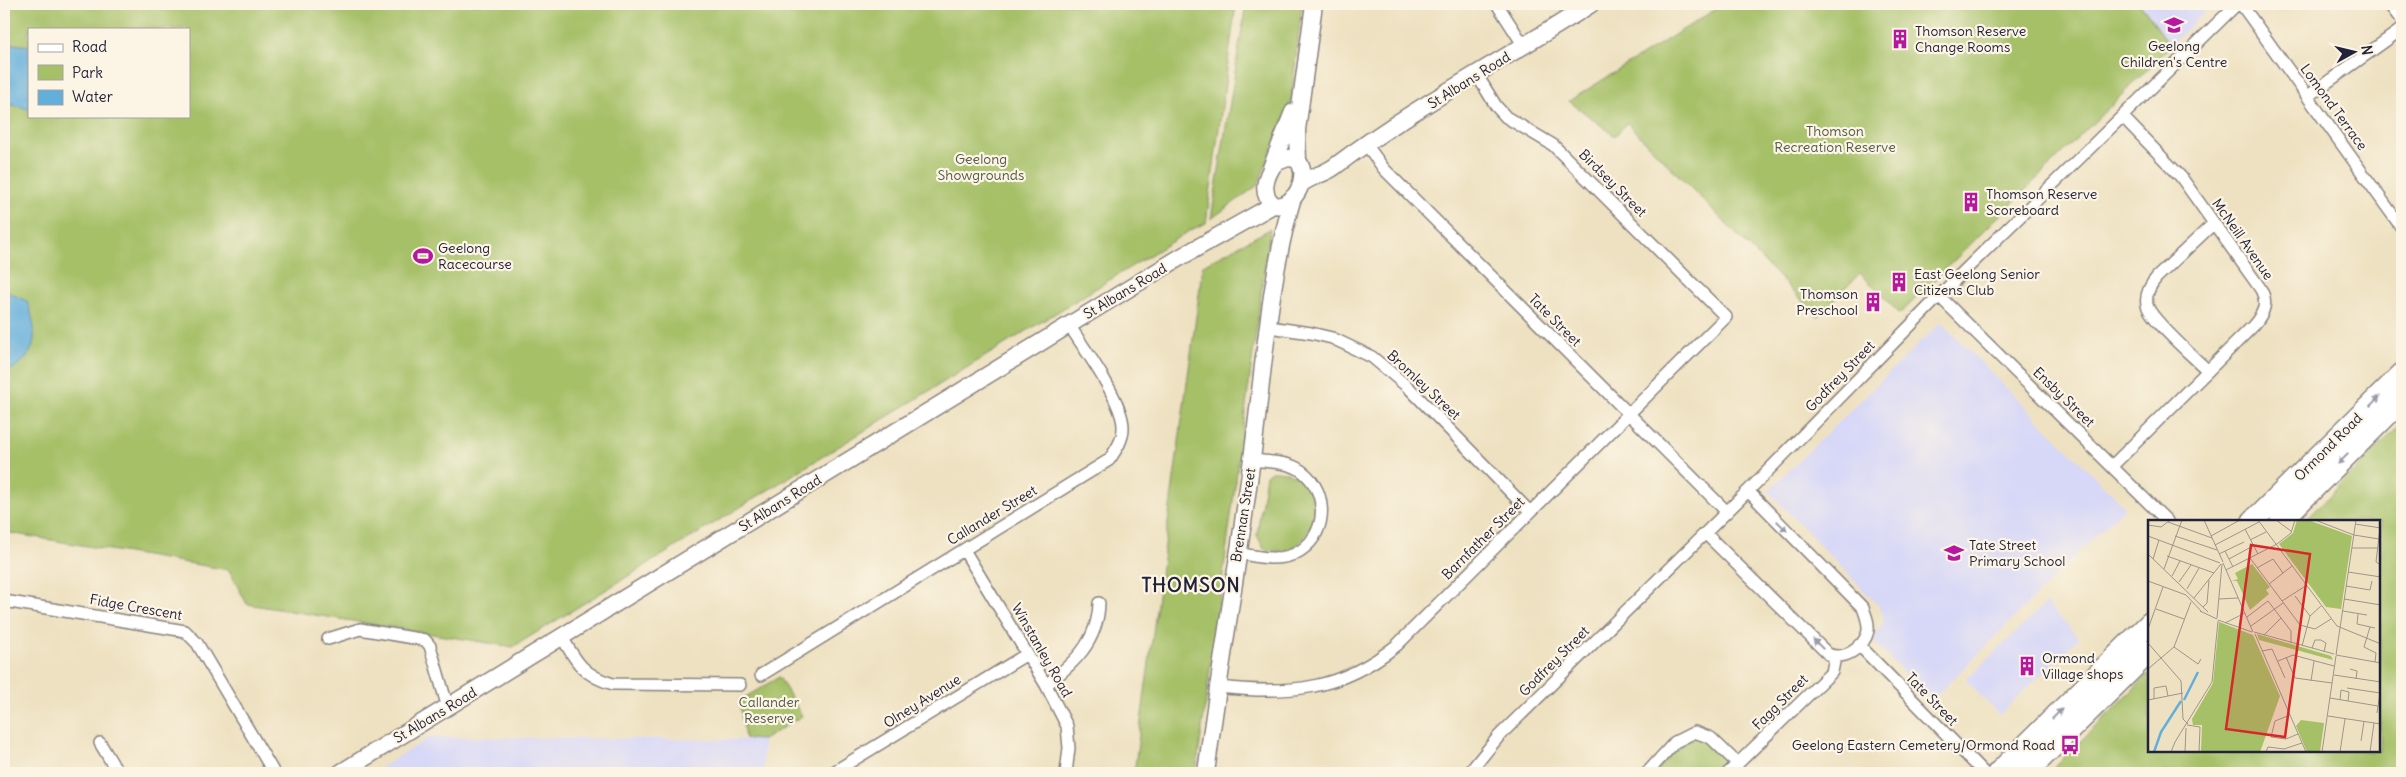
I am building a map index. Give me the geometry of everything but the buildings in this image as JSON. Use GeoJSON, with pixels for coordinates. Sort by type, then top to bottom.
{"type":"FeatureCollection","features":[{"type":"Feature","properties":{"kind":"highway","name":"Ormond Road"},"geometry":{"type":"LineString","coordinates":[[2254,520],[2402,374]]}},
{"type":"Feature","properties":{"kind":"highway","name":"Ormond Road"},"geometry":{"type":"LineString","coordinates":[[2282,520],[2402,400]]}},
{"type":"Feature","properties":{"kind":"highway"},"geometry":{"type":"LineString","coordinates":[[1998,773],[2148,625]]}},
{"type":"Feature","properties":{"kind":"highway"},"geometry":{"type":"LineString","coordinates":[[2026,773],[2148,653]]}},
{"type":"Feature","properties":{"kind":"street"},"geometry":{"type":"LineString","coordinates":[[1304,77],[1292,117],[1268,174],[1266,195],[1273,205],[1285,205],[1297,191],[1302,173],[1298,161],[1297,130],[1314,4]]}},
{"type":"Feature","properties":{"kind":"street"},"geometry":{"type":"LineString","coordinates":[[1497,4],[1524,46]]}},
{"type":"Feature","properties":{"kind":"street","name":"St Albans Road"},"geometry":{"type":"LineString","coordinates":[[1297,191],[1307,180],[1325,173],[1366,144],[1591,4]]}},
{"type":"Feature","properties":{"kind":"street","name":"Lomond Terrace"},"geometry":{"type":"LineString","coordinates":[[2239,4],[2308,96],[2402,228]]}},
{"type":"Feature","properties":{"kind":"street","name":"Godfrey Street"},"geometry":{"type":"LineString","coordinates":[[1469,773],[1499,736],[1706,533],[1940,296],[2239,4]]}},
{"type":"Feature","properties":{"kind":"street"},"geometry":{"type":"LineString","coordinates":[[2389,4],[2402,22]]}},
{"type":"Feature","properties":{"kind":"street"},"geometry":{"type":"LineString","coordinates":[[2308,96],[2402,29]]}},
{"type":"Feature","properties":{"kind":"street","name":"Birdsey Street"},"geometry":{"type":"LineString","coordinates":[[1476,75],[1496,106],[1506,117],[1553,145],[1726,317]]}},
{"type":"Feature","properties":{"kind":"street","name":"McNeill Avenue"},"geometry":{"type":"LineString","coordinates":[[2113,465],[2253,326],[2263,314],[2265,306],[2260,288],[2170,163],[2123,117]]}},
{"type":"Feature","properties":{"kind":"street","name":"Tate Street"},"geometry":{"type":"LineString","coordinates":[[1366,144],[1384,169],[1727,512]]}},
{"type":"Feature","properties":{"kind":"street","name":"St Albans Road"},"geometry":{"type":"LineString","coordinates":[[1298,161],[1320,166],[1347,157]]}},
{"type":"Feature","properties":{"kind":"street"},"geometry":{"type":"LineString","coordinates":[[1268,174],[1280,160],[1291,158],[1298,161]]}},
{"type":"Feature","properties":{"kind":"street","name":"St Albans Road"},"geometry":{"type":"LineString","coordinates":[[1221,234],[1253,201],[1268,174]]}},
{"type":"Feature","properties":{"kind":"street","name":"Brennan Street"},"geometry":{"type":"LineString","coordinates":[[1206,773],[1252,460],[1279,256],[1297,191]]}},
{"type":"Feature","properties":{"kind":"street","name":"St Albans Road"},"geometry":{"type":"LineString","coordinates":[[340,773],[1069,325],[1273,205]]}},
{"type":"Feature","properties":{"kind":"street","name":"Brennan Street"},"geometry":{"type":"LineString","coordinates":[[1273,205],[1279,256]]}},
{"type":"Feature","properties":{"kind":"street"},"geometry":{"type":"LineString","coordinates":[[2208,371],[2154,318],[2147,305],[2146,296],[2150,286],[2157,277],[2214,224]]}},
{"type":"Feature","properties":{"kind":"street","name":"Ensby Street"},"geometry":{"type":"LineString","coordinates":[[1940,296],[2113,465],[2166,520]]}},
{"type":"Feature","properties":{"kind":"street","name":"Barnfather Street"},"geometry":{"type":"LineString","coordinates":[[1218,687],[1270,691],[1308,688],[1350,676],[1376,662],[1397,645],[1726,317]]}},
{"type":"Feature","properties":{"kind":"street","name":"Callander Street"},"geometry":{"type":"LineString","coordinates":[[761,674],[1109,460],[1121,440],[1123,430],[1120,410],[1069,325]]}},
{"type":"Feature","properties":{"kind":"street","name":"Bromley Street"},"geometry":{"type":"LineString","coordinates":[[1269,327],[1332,338],[1372,357],[1410,389],[1530,512]]}},
{"type":"Feature","properties":{"kind":"street"},"geometry":{"type":"LineString","coordinates":[[1237,553],[1270,558],[1300,551],[1317,532],[1322,512],[1318,491],[1305,474],[1294,467],[1280,463],[1252,460]]}},
{"type":"Feature","properties":{"kind":"street"},"geometry":{"type":"LineString","coordinates":[[1706,533],[1828,654],[1835,657],[1851,653],[1859,645],[1868,630],[1867,618],[1863,608],[1748,491]]}},
{"type":"Feature","properties":{"kind":"street","name":"Winstanley Road"},"geometry":{"type":"LineString","coordinates":[[964,550],[1046,685],[1067,726],[1069,748],[1066,773]]}},
{"type":"Feature","properties":{"kind":"street","name":"Fidge Crescent"},"geometry":{"type":"LineString","coordinates":[[4,601],[185,631],[197,643],[274,773]]}},
{"type":"Feature","properties":{"kind":"street"},"geometry":{"type":"LineString","coordinates":[[1046,685],[1076,661],[1084,651],[1097,625],[1099,603]]}},
{"type":"Feature","properties":{"kind":"street"},"geometry":{"type":"LineString","coordinates":[[328,639],[360,629],[425,640],[430,646],[448,708]]}},
{"type":"Feature","properties":{"kind":"street"},"geometry":{"type":"LineString","coordinates":[[562,637],[582,670],[595,678],[613,684],[740,685]]}},
{"type":"Feature","properties":{"kind":"street","name":"Tate Street"},"geometry":{"type":"LineString","coordinates":[[1859,645],[1984,773]]}},
{"type":"Feature","properties":{"kind":"street","name":"Olney Avenue"},"geometry":{"type":"LineString","coordinates":[[832,773],[1027,654]]}},
{"type":"Feature","properties":{"kind":"street","name":"Fagg Street"},"geometry":{"type":"LineString","coordinates":[[1728,773],[1832,672],[1835,657]]}},
{"type":"Feature","properties":{"kind":"street"},"geometry":{"type":"LineString","coordinates":[[1647,773],[1675,742],[1695,732],[1711,738],[1738,764]]}},
{"type":"Feature","properties":{"kind":"street"},"geometry":{"type":"LineString","coordinates":[[100,743],[118,773]]}},
{"type":"Feature","properties":{"kind":"shaded area","name":"Geelong Children's Centre"},"geometry":{"type":"Polygon","coordinates":[[[2141,4],[2211,4],[2212,5],[2171,45],[2141,4]]]}},
{"type":"Feature","properties":{"kind":"shaded area","name":"Tate Street Primary School"},"geometry":{"type":"Polygon","coordinates":[[[1941,322],[2125,507],[1931,701],[1873,641],[1883,624],[1880,607],[1768,491],[1941,322]]]}},
{"type":"Feature","properties":{"kind":"shaded area"},"geometry":{"type":"Polygon","coordinates":[[[2046,603],[2079,638],[1999,715],[1966,680],[2046,603]]]}},
{"type":"Feature","properties":{"kind":"shaded area"},"geometry":{"type":"Polygon","coordinates":[[[430,737],[763,740],[763,773],[372,773],[430,737]]]}},
{"type":"Feature","properties":{"kind":"green space","name":"Geelong Racecourse"},"geometry":{"type":"Polygon","coordinates":[[[4,4],[1236,4],[1206,223],[1189,231],[513,647],[247,604],[229,570],[4,532],[4,4]]]}},
{"type":"Feature","properties":{"kind":"green space"},"geometry":{"type":"Polygon","coordinates":[[[1246,4],[1302,4],[1291,102],[1258,185],[1211,219],[1246,4]]]}},
{"type":"Feature","properties":{"kind":"green space","name":"Thomson Recreation Reserve"},"geometry":{"type":"Polygon","coordinates":[[[1724,4],[2140,4],[2171,46],[1900,314],[1860,273],[1818,317],[1627,123],[1615,136],[1569,101],[1724,4]]]}},
{"type":"Feature","properties":{"kind":"green space"},"geometry":{"type":"Polygon","coordinates":[[[1270,229],[1196,773],[1134,773],[1203,265],[1270,229]]]}},
{"type":"Feature","properties":{"kind":"green space"},"geometry":{"type":"Polygon","coordinates":[[[2402,423],[2402,773],[2048,773],[2148,675],[2148,752],[2381,752],[2381,520],[2305,520],[2402,423]]]}},
{"type":"Feature","properties":{"kind":"green space"},"geometry":{"type":"Polygon","coordinates":[[[1271,471],[1291,474],[1305,484],[1312,499],[1313,516],[1308,531],[1298,544],[1283,551],[1264,549],[1257,535],[1266,475],[1271,471]]]}},
{"type":"Feature","properties":{"kind":"green space","name":"Callander Reserve"},"geometry":{"type":"Polygon","coordinates":[[[779,677],[802,716],[763,740],[745,739],[739,699],[744,698],[779,677]]]}},
{"type":"Feature","properties":{"kind":"green space"},"geometry":{"type":"Polygon","coordinates":[[[1695,736],[1702,736],[1725,759],[1727,768],[1723,773],[1655,773],[1670,755],[1695,736]]]}},
{"type":"Feature","properties":{"kind":"water"},"geometry":{"type":"Polygon","coordinates":[[[4,43],[28,46],[28,109],[4,103],[4,43]]]}},
{"type":"Feature","properties":{"kind":"water"},"geometry":{"type":"Polygon","coordinates":[[[4,287],[5,291],[27,301],[34,334],[30,352],[24,360],[16,367],[4,373],[4,287]]]}},
{"type":"Feature","properties":{"kind":"place","name":"Geelong Children's Centre"},"geometry":{"type":"Point","coordinates":[2174,25]}},
{"type":"Feature","properties":{"kind":"place","name":"Thomson Reserve Change Rooms"},"geometry":{"type":"Point","coordinates":[1900,39]}},
{"type":"Feature","properties":{"kind":"place","name":"Thomson Reserve Scoreboard"},"geometry":{"type":"Point","coordinates":[1971,202]}},
{"type":"Feature","properties":{"kind":"place","name":"Geelong Racecourse"},"geometry":{"type":"Point","coordinates":[423,256]}},
{"type":"Feature","properties":{"kind":"place","name":"East Geelong Senior Citizens Club"},"geometry":{"type":"Point","coordinates":[1899,282]}},
{"type":"Feature","properties":{"kind":"place","name":"Thomson Preschool"},"geometry":{"type":"Point","coordinates":[1873,302]}},
{"type":"Feature","properties":{"kind":"place","name":"Tate Street Primary School"},"geometry":{"type":"Point","coordinates":[1954,553]}},
{"type":"Feature","properties":{"kind":"place","name":"Ormond Village shops"},"geometry":{"type":"Point","coordinates":[2027,666]}},
{"type":"Feature","properties":{"kind":"place","name":"Geelong Eastern Cemetery/Ormond Road"},"geometry":{"type":"Point","coordinates":[2070,745]}},
{"type":"Feature","properties":{"kind":"district","name":"THOMSON"},"geometry":{"type":"Point","coordinates":[1191,585]}},
{"type":"Feature","properties":{"kind":"park label","name":"Geelong Showgrounds"},"geometry":{"type":"Point","coordinates":[981,168]}}]}
